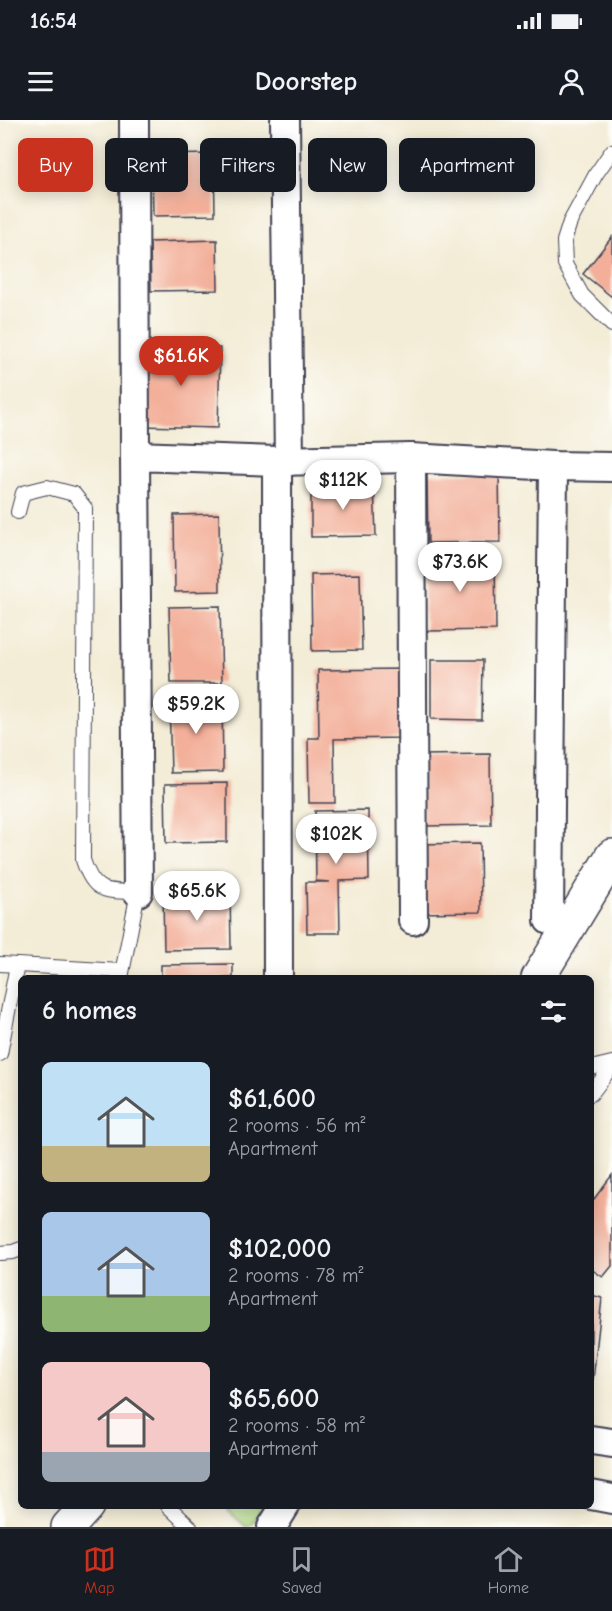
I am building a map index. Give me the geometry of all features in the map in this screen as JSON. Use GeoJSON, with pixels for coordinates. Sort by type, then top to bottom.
{"type":"FeatureCollection","features":[{"type":"Feature","properties":{"kind":"street"},"geometry":{"type":"LineString","coordinates":[[134,120],[138,891]]}},
{"type":"Feature","properties":{"kind":"street"},"geometry":{"type":"LineString","coordinates":[[278,975],[285,120]]}},
{"type":"Feature","properties":{"kind":"street"},"geometry":{"type":"LineString","coordinates":[[135,456],[283,461],[411,458],[612,467]]}},
{"type":"Feature","properties":{"kind":"street"},"geometry":{"type":"LineString","coordinates":[[411,458],[413,920]]}},
{"type":"Feature","properties":{"kind":"street"},"geometry":{"type":"LineString","coordinates":[[549,920],[553,466]]}},
{"type":"Feature","properties":{"kind":"street"},"geometry":{"type":"LineString","coordinates":[[540,975],[612,856]]}},
{"type":"Feature","properties":{"kind":"street"},"geometry":{"type":"LineString","coordinates":[[594,1440],[612,1443]]}},
{"type":"Feature","properties":{"kind":"street"},"geometry":{"type":"LineString","coordinates":[[594,1496],[612,1499]]}},
{"type":"Feature","properties":{"kind":"street"},"geometry":{"type":"LineString","coordinates":[[68,1527],[84,1509]]}},
{"type":"Feature","properties":{"kind":"street"},"geometry":{"type":"LineString","coordinates":[[272,1527],[283,1509]]}},
{"type":"Feature","properties":{"kind":"lane"},"geometry":{"type":"LineString","coordinates":[[612,152],[596,174],[570,222],[564,241],[565,264],[582,295],[612,325]]}},
{"type":"Feature","properties":{"kind":"lane"},"geometry":{"type":"LineString","coordinates":[[0,964],[121,974],[138,891],[111,891],[97,887],[87,874],[82,860],[85,508],[74,494],[47,487],[23,493],[18,512]]}},
{"type":"Feature","properties":{"kind":"lane"},"geometry":{"type":"LineString","coordinates":[[0,1054],[17,965]]}},
{"type":"Feature","properties":{"kind":"lane"},"geometry":{"type":"LineString","coordinates":[[594,1067],[612,1064]]}},
{"type":"Feature","properties":{"kind":"lane"},"geometry":{"type":"LineString","coordinates":[[594,1090],[612,1064]]}},
{"type":"Feature","properties":{"kind":"lane"},"geometry":{"type":"LineString","coordinates":[[0,1252],[18,1250]]}},
{"type":"Feature","properties":{"kind":"lane"},"geometry":{"type":"LineString","coordinates":[[171,1509],[190,1527]]}},
{"type":"Feature","properties":{"kind":"green space"},"geometry":{"type":"Polygon","coordinates":[[[226,1509],[262,1509],[251,1525],[246,1527],[226,1509]]]}},
{"type":"Feature","properties":{"kind":"building"},"geometry":{"type":"Polygon","coordinates":[[[188,154],[200,154],[200,192],[215,192],[215,215],[153,216],[153,192],[188,192],[188,154]]]}},
{"type":"Feature","properties":{"kind":"building"},"geometry":{"type":"Polygon","coordinates":[[[612,237],[612,297],[583,274],[612,237]]]}},
{"type":"Feature","properties":{"kind":"building"},"geometry":{"type":"Polygon","coordinates":[[[217,240],[218,290],[151,291],[150,242],[217,240]]]}},
{"type":"Feature","properties":{"kind":"building"},"geometry":{"type":"Polygon","coordinates":[[[143,347],[220,348],[218,428],[141,426],[143,347]]]}},
{"type":"Feature","properties":{"kind":"building"},"geometry":{"type":"Polygon","coordinates":[[[499,473],[500,542],[428,543],[427,474],[499,473]]]}},
{"type":"Feature","properties":{"kind":"building"},"geometry":{"type":"Polygon","coordinates":[[[374,485],[376,536],[311,537],[311,486],[374,485]]]}},
{"type":"Feature","properties":{"kind":"building"},"geometry":{"type":"Polygon","coordinates":[[[219,514],[220,591],[175,592],[174,515],[219,514]]]}},
{"type":"Feature","properties":{"kind":"building"},"geometry":{"type":"Polygon","coordinates":[[[495,555],[496,630],[425,631],[424,556],[495,555]]]}},
{"type":"Feature","properties":{"kind":"building"},"geometry":{"type":"Polygon","coordinates":[[[360,574],[362,650],[312,651],[311,575],[360,574]]]}},
{"type":"Feature","properties":{"kind":"building"},"geometry":{"type":"Polygon","coordinates":[[[220,606],[222,683],[171,683],[169,607],[220,606]]]}},
{"type":"Feature","properties":{"kind":"building"},"geometry":{"type":"Polygon","coordinates":[[[431,660],[483,660],[482,720],[431,719],[431,660]]]}},
{"type":"Feature","properties":{"kind":"building"},"geometry":{"type":"Polygon","coordinates":[[[403,669],[404,738],[334,739],[335,803],[309,803],[308,738],[319,738],[318,670],[403,669]]]}},
{"type":"Feature","properties":{"kind":"building"},"geometry":{"type":"Polygon","coordinates":[[[222,698],[223,772],[171,773],[169,699],[222,698]]]}},
{"type":"Feature","properties":{"kind":"building"},"geometry":{"type":"Polygon","coordinates":[[[490,754],[491,825],[423,826],[422,755],[490,754]]]}},
{"type":"Feature","properties":{"kind":"building"},"geometry":{"type":"Polygon","coordinates":[[[227,783],[227,842],[166,843],[165,784],[227,783]]]}},
{"type":"Feature","properties":{"kind":"building"},"geometry":{"type":"Polygon","coordinates":[[[368,810],[369,880],[339,881],[340,933],[307,933],[306,882],[330,882],[316,881],[315,811],[368,810]]]}},
{"type":"Feature","properties":{"kind":"building"},"geometry":{"type":"Polygon","coordinates":[[[480,843],[481,912],[420,913],[419,844],[480,843]]]}},
{"type":"Feature","properties":{"kind":"building"},"geometry":{"type":"Polygon","coordinates":[[[230,893],[231,949],[164,950],[163,895],[230,893]]]}},
{"type":"Feature","properties":{"kind":"building"},"geometry":{"type":"Polygon","coordinates":[[[233,964],[233,975],[161,975],[161,965],[233,964]]]}},
{"type":"Feature","properties":{"kind":"building"},"geometry":{"type":"Polygon","coordinates":[[[612,1175],[612,1266],[603,1277],[594,1271],[594,1199],[612,1175]]]}},
{"type":"Feature","properties":{"kind":"building"},"geometry":{"type":"Polygon","coordinates":[[[594,1296],[602,1298],[594,1371],[594,1296]]]}}]}
